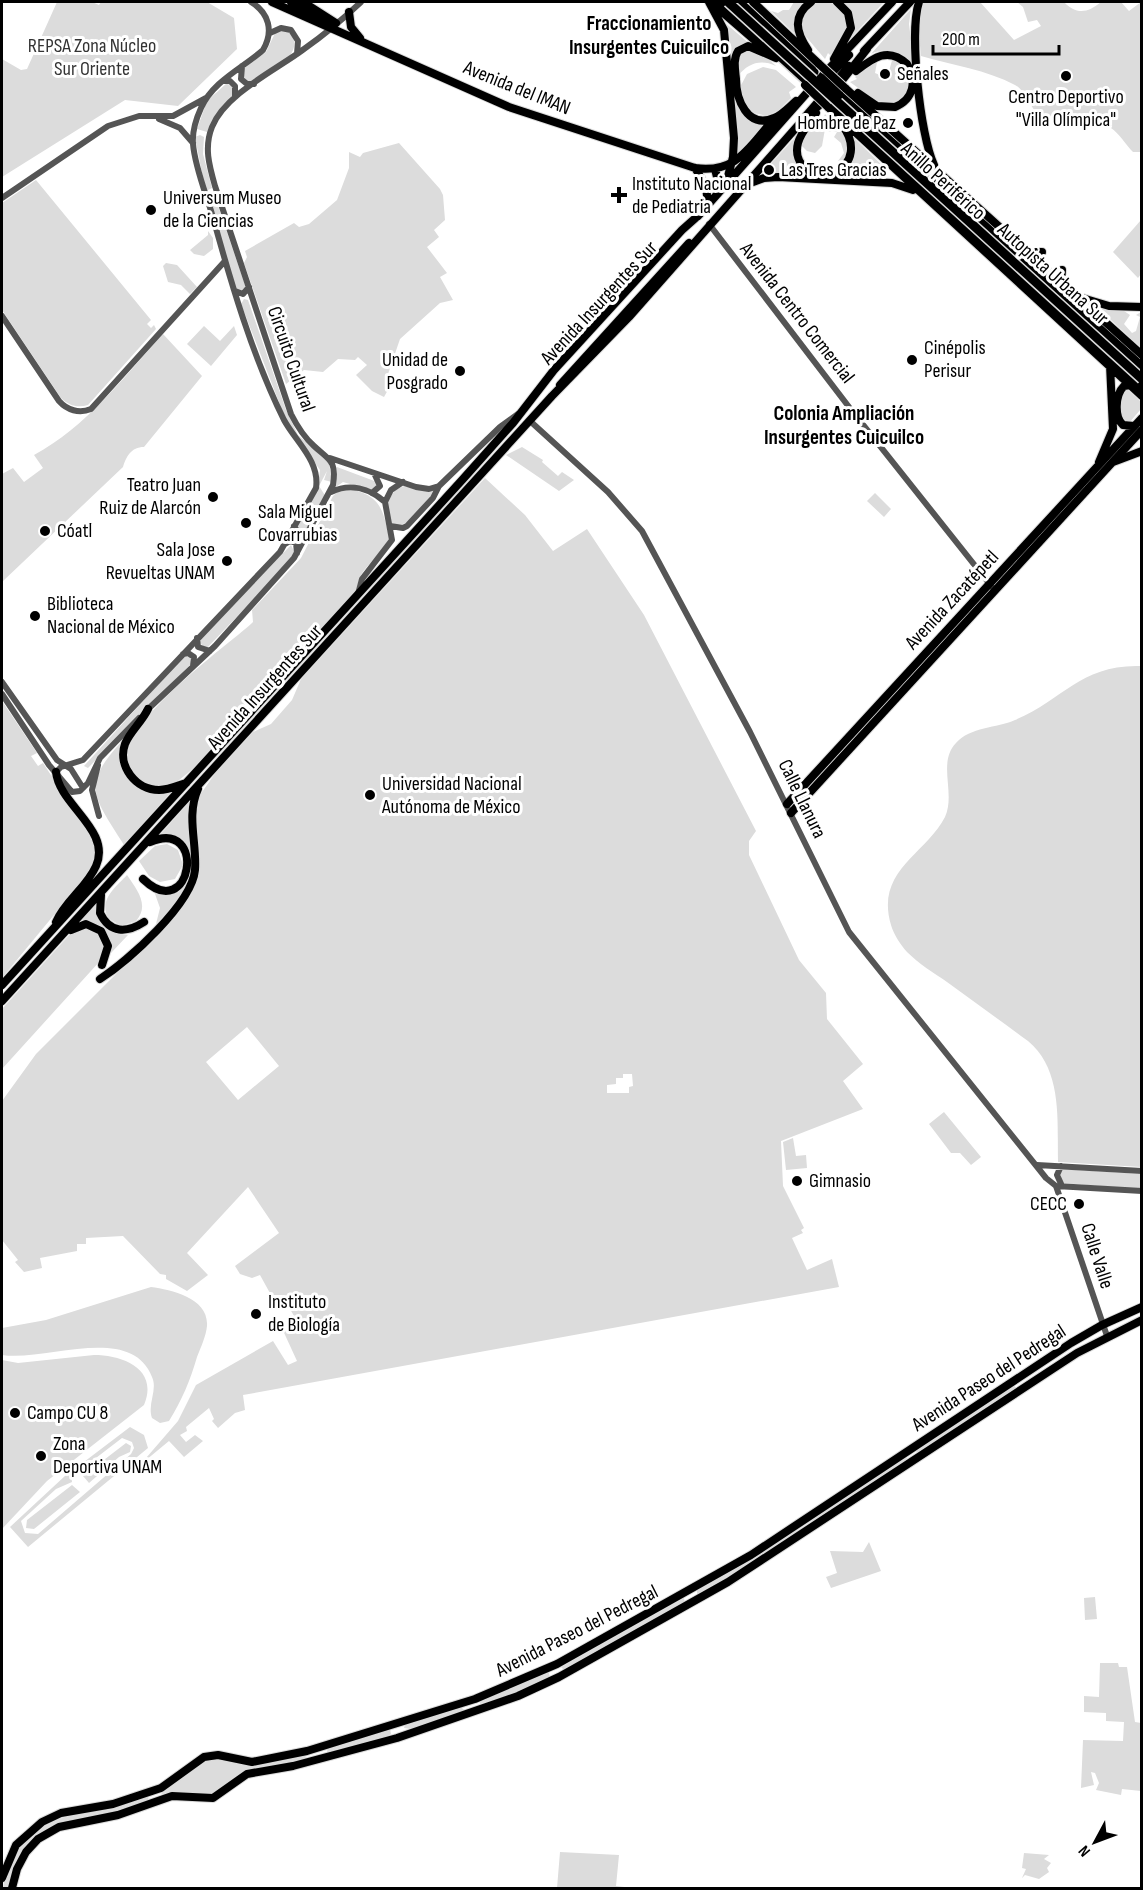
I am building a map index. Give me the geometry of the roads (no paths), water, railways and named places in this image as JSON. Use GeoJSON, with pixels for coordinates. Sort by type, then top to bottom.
{"type":"FeatureCollection","features":[{"type":"Feature","properties":{"kind":"highway","name":"Anillo Periférico"},"geometry":{"type":"LineString","coordinates":[[721,2],[829,106],[879,147],[1142,388]]}},
{"type":"Feature","properties":{"kind":"highway","name":"Autopista Urbana Sur"},"geometry":{"type":"LineString","coordinates":[[728,2],[1142,379]]}},
{"type":"Feature","properties":{"kind":"highway","name":"Autopista Urbana Sur"},"geometry":{"type":"LineString","coordinates":[[734,2],[1142,373]]}},
{"type":"Feature","properties":{"kind":"highway","name":"Anillo Periférico"},"geometry":{"type":"LineString","coordinates":[[740,2],[816,65],[954,196],[1142,367]]}},
{"type":"Feature","properties":{"kind":"highway"},"geometry":{"type":"LineString","coordinates":[[879,147],[930,201]]}},
{"type":"Feature","properties":{"kind":"highway"},"geometry":{"type":"LineString","coordinates":[[954,196],[991,220]]}},
{"type":"Feature","properties":{"kind":"highway"},"geometry":{"type":"LineString","coordinates":[[1011,274],[1074,326]]}},
{"type":"Feature","properties":{"kind":"main road","name":"Avenida del IMAN"},"geometry":{"type":"LineString","coordinates":[[272,2],[334,26]]}},
{"type":"Feature","properties":{"kind":"main road","name":"Avenida del IMAN"},"geometry":{"type":"LineString","coordinates":[[291,2],[363,41],[521,111],[694,168],[715,169],[731,164],[775,118],[805,95]]}},
{"type":"Feature","properties":{"kind":"main road"},"geometry":{"type":"LineString","coordinates":[[303,2],[334,26]]}},
{"type":"Feature","properties":{"kind":"main road"},"geometry":{"type":"LineString","coordinates":[[710,2],[806,82]]}},
{"type":"Feature","properties":{"kind":"main road"},"geometry":{"type":"LineString","coordinates":[[710,2],[724,30],[734,138],[725,187]]}},
{"type":"Feature","properties":{"kind":"main road"},"geometry":{"type":"LineString","coordinates":[[753,2],[816,65]]}},
{"type":"Feature","properties":{"kind":"main road"},"geometry":{"type":"LineString","coordinates":[[811,2],[800,12],[797,28],[816,65]]}},
{"type":"Feature","properties":{"kind":"main road"},"geometry":{"type":"LineString","coordinates":[[830,68],[851,28],[848,13],[837,2]]}},
{"type":"Feature","properties":{"kind":"main road","name":"Avenida Insurgentes Sur"},"geometry":{"type":"LineString","coordinates":[[796,108],[805,95],[893,2]]}},
{"type":"Feature","properties":{"kind":"main road","name":"Avenida Insurgentes Sur"},"geometry":{"type":"LineString","coordinates":[[2,985],[357,597],[661,253],[700,214],[796,108],[847,57],[893,2]]}},
{"type":"Feature","properties":{"kind":"main road","name":"Avenida Insurgentes Sur"},"geometry":{"type":"LineString","coordinates":[[802,121],[808,109],[910,2]]}},
{"type":"Feature","properties":{"kind":"main road"},"geometry":{"type":"LineString","coordinates":[[919,2],[914,26],[924,128],[936,169]]}},
{"type":"Feature","properties":{"kind":"main road"},"geometry":{"type":"LineString","coordinates":[[349,12],[351,27],[363,41]]}},
{"type":"Feature","properties":{"kind":"main road"},"geometry":{"type":"LineString","coordinates":[[775,118],[766,120],[754,118],[741,107],[736,96],[735,59],[740,49],[748,46],[776,58]]}},
{"type":"Feature","properties":{"kind":"main road","name":"Avenida Insurgentes Sur"},"geometry":{"type":"LineString","coordinates":[[2,1001],[552,396],[636,308],[802,121],[819,108],[867,49]]}},
{"type":"Feature","properties":{"kind":"main road"},"geometry":{"type":"LineString","coordinates":[[842,91],[856,91],[874,105],[887,108],[903,102],[912,87],[909,67],[894,55],[876,56],[847,76]]}},
{"type":"Feature","properties":{"kind":"main road"},"geometry":{"type":"LineString","coordinates":[[842,91],[936,169],[1142,355]]}},
{"type":"Feature","properties":{"kind":"main road"},"geometry":{"type":"LineString","coordinates":[[819,108],[802,133],[797,152],[809,172],[828,176],[845,166],[852,150],[847,132],[829,106]]}},
{"type":"Feature","properties":{"kind":"main road"},"geometry":{"type":"LineString","coordinates":[[829,106],[921,194],[1142,396]]}},
{"type":"Feature","properties":{"kind":"main road"},"geometry":{"type":"LineString","coordinates":[[694,168],[702,176],[708,205]]}},
{"type":"Feature","properties":{"kind":"main road"},"geometry":{"type":"LineString","coordinates":[[706,188],[713,187],[718,181],[715,169]]}},
{"type":"Feature","properties":{"kind":"main road"},"geometry":{"type":"LineString","coordinates":[[744,185],[764,178],[778,177],[883,182],[899,184],[921,194]]}},
{"type":"Feature","properties":{"kind":"main road"},"geometry":{"type":"LineString","coordinates":[[1025,251],[1033,244]]}},
{"type":"Feature","properties":{"kind":"main road"},"geometry":{"type":"LineString","coordinates":[[1025,251],[1042,252]]}},
{"type":"Feature","properties":{"kind":"main road"},"geometry":{"type":"LineString","coordinates":[[1061,283],[1062,270]]}},
{"type":"Feature","properties":{"kind":"main road"},"geometry":{"type":"LineString","coordinates":[[1073,294],[1109,306],[1142,307]]}},
{"type":"Feature","properties":{"kind":"main road"},"geometry":{"type":"LineString","coordinates":[[1097,466],[1113,429],[1110,365]]}},
{"type":"Feature","properties":{"kind":"main road"},"geometry":{"type":"LineString","coordinates":[[1130,385],[1124,386],[1118,393],[1118,419],[1126,426],[1138,427]]}},
{"type":"Feature","properties":{"kind":"main road","name":"Avenida Zacatépetl"},"geometry":{"type":"LineString","coordinates":[[787,804],[837,748],[1112,462],[1142,418]]}},
{"type":"Feature","properties":{"kind":"main road","name":"Avenida Zacatépetl"},"geometry":{"type":"LineString","coordinates":[[791,813],[1097,466],[1138,427]]}},
{"type":"Feature","properties":{"kind":"main road"},"geometry":{"type":"LineString","coordinates":[[1112,462],[1142,451]]}},
{"type":"Feature","properties":{"kind":"main road"},"geometry":{"type":"LineString","coordinates":[[148,709],[125,743],[123,758],[127,771],[137,783],[153,789],[166,789],[186,782]]}},
{"type":"Feature","properties":{"kind":"main road"},"geometry":{"type":"LineString","coordinates":[[837,748],[844,754]]}},
{"type":"Feature","properties":{"kind":"main road"},"geometry":{"type":"LineString","coordinates":[[53,929],[62,911],[95,869],[99,852],[96,837],[58,783],[56,772]]}},
{"type":"Feature","properties":{"kind":"main road"},"geometry":{"type":"LineString","coordinates":[[100,979],[124,962],[188,891],[195,867],[192,807],[205,777]]}},
{"type":"Feature","properties":{"kind":"main road"},"geometry":{"type":"LineString","coordinates":[[799,791],[805,797]]}},
{"type":"Feature","properties":{"kind":"main road"},"geometry":{"type":"LineString","coordinates":[[143,879],[156,888],[172,889],[184,880],[189,868],[186,852],[176,842],[159,839],[146,844]]}},
{"type":"Feature","properties":{"kind":"main road"},"geometry":{"type":"LineString","coordinates":[[106,887],[99,907],[106,923],[122,931],[144,922]]}},
{"type":"Feature","properties":{"kind":"main road"},"geometry":{"type":"LineString","coordinates":[[54,944],[75,927],[92,926],[101,932],[108,943],[102,965]]}},
{"type":"Feature","properties":{"kind":"main road","name":"Avenida Paseo del Pedregal"},"geometry":{"type":"LineString","coordinates":[[2,1878],[16,1845],[42,1822],[61,1814],[113,1804],[161,1788],[204,1757],[218,1755],[252,1762],[307,1751],[475,1700],[557,1664],[732,1566],[1071,1343],[1102,1325],[1142,1307]]}},
{"type":"Feature","properties":{"kind":"main road","name":"Avenida Paseo del Pedregal"},"geometry":{"type":"LineString","coordinates":[[12,1888],[17,1869],[26,1852],[43,1835],[58,1827],[118,1815],[172,1796],[213,1798],[244,1775],[293,1766],[397,1738],[518,1696],[559,1677],[728,1582],[1077,1353],[1142,1320]]}},
{"type":"Feature","properties":{"kind":"main road"},"geometry":{"type":"LineString","coordinates":[[1071,1343],[1077,1353]]}},
{"type":"Feature","properties":{"kind":"street"},"geometry":{"type":"LineString","coordinates":[[193,140],[196,122],[207,98],[222,81],[263,50],[270,33],[264,13],[251,2]]}},
{"type":"Feature","properties":{"kind":"street","name":"Circuito Cultural"},"geometry":{"type":"LineString","coordinates":[[330,458],[307,438],[291,414],[215,186],[208,162],[208,141],[217,118],[234,98],[297,54],[361,2]]}},
{"type":"Feature","properties":{"kind":"street"},"geometry":{"type":"LineString","coordinates":[[270,33],[281,28],[291,30],[298,41],[297,54]]}},
{"type":"Feature","properties":{"kind":"street"},"geometry":{"type":"LineString","coordinates":[[242,66],[241,79],[247,84],[255,84]]}},
{"type":"Feature","properties":{"kind":"street"},"geometry":{"type":"LineString","coordinates":[[222,81],[234,84],[237,91],[234,98]]}},
{"type":"Feature","properties":{"kind":"street"},"geometry":{"type":"LineString","coordinates":[[2,198],[108,126],[131,118],[173,116],[207,98]]}},
{"type":"Feature","properties":{"kind":"street"},"geometry":{"type":"LineString","coordinates":[[152,117],[180,128],[193,140]]}},
{"type":"Feature","properties":{"kind":"street"},"geometry":{"type":"LineString","coordinates":[[193,140],[202,134],[208,141]]}},
{"type":"Feature","properties":{"kind":"street","name":"Circuito Cultural"},"geometry":{"type":"LineString","coordinates":[[83,760],[198,635],[261,573],[285,544],[316,488],[318,476],[314,465],[284,420],[239,304],[208,202],[193,140]]}},
{"type":"Feature","properties":{"kind":"street"},"geometry":{"type":"LineString","coordinates":[[205,189],[211,191],[215,186]]}},
{"type":"Feature","properties":{"kind":"street"},"geometry":{"type":"LineString","coordinates":[[208,202],[212,196],[220,199]]}},
{"type":"Feature","properties":{"kind":"street","name":"Avenida Centro Comercial"},"geometry":{"type":"LineString","coordinates":[[709,224],[753,284],[992,586]]}},
{"type":"Feature","properties":{"kind":"street"},"geometry":{"type":"LineString","coordinates":[[2,316],[59,400],[69,409],[86,411],[91,409],[225,261]]}},
{"type":"Feature","properties":{"kind":"street"},"geometry":{"type":"LineString","coordinates":[[235,291],[243,294],[249,287]]}},
{"type":"Feature","properties":{"kind":"street"},"geometry":{"type":"LineString","coordinates":[[239,304],[240,299],[246,296],[254,302]]}},
{"type":"Feature","properties":{"kind":"street"},"geometry":{"type":"LineString","coordinates":[[390,526],[403,528],[407,526],[433,498],[439,486],[500,427],[520,412]]}},
{"type":"Feature","properties":{"kind":"street","name":"Calle Llanura"},"geometry":{"type":"LineString","coordinates":[[530,421],[608,492],[645,535],[787,804],[849,932],[1036,1165],[1059,1186]]}},
{"type":"Feature","properties":{"kind":"street"},"geometry":{"type":"LineString","coordinates":[[330,458],[423,489],[439,486]]}},
{"type":"Feature","properties":{"kind":"street"},"geometry":{"type":"LineString","coordinates":[[87,770],[210,651],[297,554],[330,492],[335,475],[330,458]]}},
{"type":"Feature","properties":{"kind":"street"},"geometry":{"type":"LineString","coordinates":[[372,493],[380,486],[374,473]]}},
{"type":"Feature","properties":{"kind":"street"},"geometry":{"type":"LineString","coordinates":[[357,597],[362,579],[389,546],[392,535],[385,502],[391,490],[404,482]]}},
{"type":"Feature","properties":{"kind":"street"},"geometry":{"type":"LineString","coordinates":[[330,492],[347,485],[372,493],[385,502]]}},
{"type":"Feature","properties":{"kind":"street"},"geometry":{"type":"LineString","coordinates":[[294,526],[299,534],[308,534],[311,530]]}},
{"type":"Feature","properties":{"kind":"street"},"geometry":{"type":"LineString","coordinates":[[285,544],[290,541],[296,543],[299,548],[297,554]]}},
{"type":"Feature","properties":{"kind":"street"},"geometry":{"type":"LineString","coordinates":[[198,635],[196,644],[198,647],[210,651]]}},
{"type":"Feature","properties":{"kind":"street"},"geometry":{"type":"LineString","coordinates":[[182,655],[188,653],[194,657],[193,667]]}},
{"type":"Feature","properties":{"kind":"street"},"geometry":{"type":"LineString","coordinates":[[2,682],[57,760],[71,769],[83,788]]}},
{"type":"Feature","properties":{"kind":"street"},"geometry":{"type":"LineString","coordinates":[[2,694],[56,772],[72,792],[76,793],[88,783],[83,760],[76,764],[64,765],[56,772]]}},
{"type":"Feature","properties":{"kind":"street"},"geometry":{"type":"LineString","coordinates":[[99,816],[92,790],[100,758]]}},
{"type":"Feature","properties":{"kind":"street"},"geometry":{"type":"LineString","coordinates":[[1036,1165],[1142,1171]]}},
{"type":"Feature","properties":{"kind":"street"},"geometry":{"type":"LineString","coordinates":[[1061,1166],[1057,1175],[1059,1186],[1142,1191]]}},
{"type":"Feature","properties":{"kind":"street","name":"Calle Valle"},"geometry":{"type":"LineString","coordinates":[[1059,1186],[1107,1336]]}},
{"type":"Feature","properties":{"kind":"place","name":"Señales"},"geometry":{"type":"Point","coordinates":[885,74]}},
{"type":"Feature","properties":{"kind":"place","name":"Centro Deportivo \"Villa Olímpica\""},"geometry":{"type":"Point","coordinates":[1066,76]}},
{"type":"Feature","properties":{"kind":"place","name":"Hombre de Paz"},"geometry":{"type":"Point","coordinates":[908,123]}},
{"type":"Feature","properties":{"kind":"place","name":"Las Tres Gracias"},"geometry":{"type":"Point","coordinates":[769,170]}},
{"type":"Feature","properties":{"kind":"place","name":"Instituto Nacional de Pediatria"},"geometry":{"type":"Point","coordinates":[619,195]}},
{"type":"Feature","properties":{"kind":"place","name":"Universum Museo de la Ciencias"},"geometry":{"type":"Point","coordinates":[151,210]}},
{"type":"Feature","properties":{"kind":"place","name":"Cinépolis Perisur"},"geometry":{"type":"Point","coordinates":[912,360]}},
{"type":"Feature","properties":{"kind":"place","name":"Unidad de Posgrado"},"geometry":{"type":"Point","coordinates":[460,371]}},
{"type":"Feature","properties":{"kind":"place","name":"Teatro Juan Ruiz de Alarcón"},"geometry":{"type":"Point","coordinates":[213,497]}},
{"type":"Feature","properties":{"kind":"place","name":"Sala Miguel Covarrubias"},"geometry":{"type":"Point","coordinates":[246,523]}},
{"type":"Feature","properties":{"kind":"place","name":"Cóatl"},"geometry":{"type":"Point","coordinates":[45,531]}},
{"type":"Feature","properties":{"kind":"place","name":"Sala Jose Revueltas UNAM"},"geometry":{"type":"Point","coordinates":[227,561]}},
{"type":"Feature","properties":{"kind":"place","name":"Biblioteca Nacional de México"},"geometry":{"type":"Point","coordinates":[35,616]}},
{"type":"Feature","properties":{"kind":"place","name":"Universidad Nacional Autónoma de México"},"geometry":{"type":"Point","coordinates":[370,795]}},
{"type":"Feature","properties":{"kind":"place","name":"Gimnasio"},"geometry":{"type":"Point","coordinates":[797,1181]}},
{"type":"Feature","properties":{"kind":"place","name":"CECC"},"geometry":{"type":"Point","coordinates":[1079,1204]}},
{"type":"Feature","properties":{"kind":"place","name":"Instituto de Biología"},"geometry":{"type":"Point","coordinates":[256,1314]}},
{"type":"Feature","properties":{"kind":"place","name":"Campo CU 8"},"geometry":{"type":"Point","coordinates":[15,1413]}},
{"type":"Feature","properties":{"kind":"place","name":"Zona Deportiva UNAM"},"geometry":{"type":"Point","coordinates":[41,1456]}},
{"type":"Feature","properties":{"kind":"district","name":"Fraccionamiento Insurgentes Cuicuilco"},"geometry":{"type":"Point","coordinates":[649,35]}},
{"type":"Feature","properties":{"kind":"district","name":"Colonia Ampliación Insurgentes Cuicuilco"},"geometry":{"type":"Point","coordinates":[844,425]}},
{"type":"Feature","properties":{"kind":"park label","name":"REPSA Zona Núcleo Sur Oriente"},"geometry":{"type":"Point","coordinates":[92,58]}}]}
